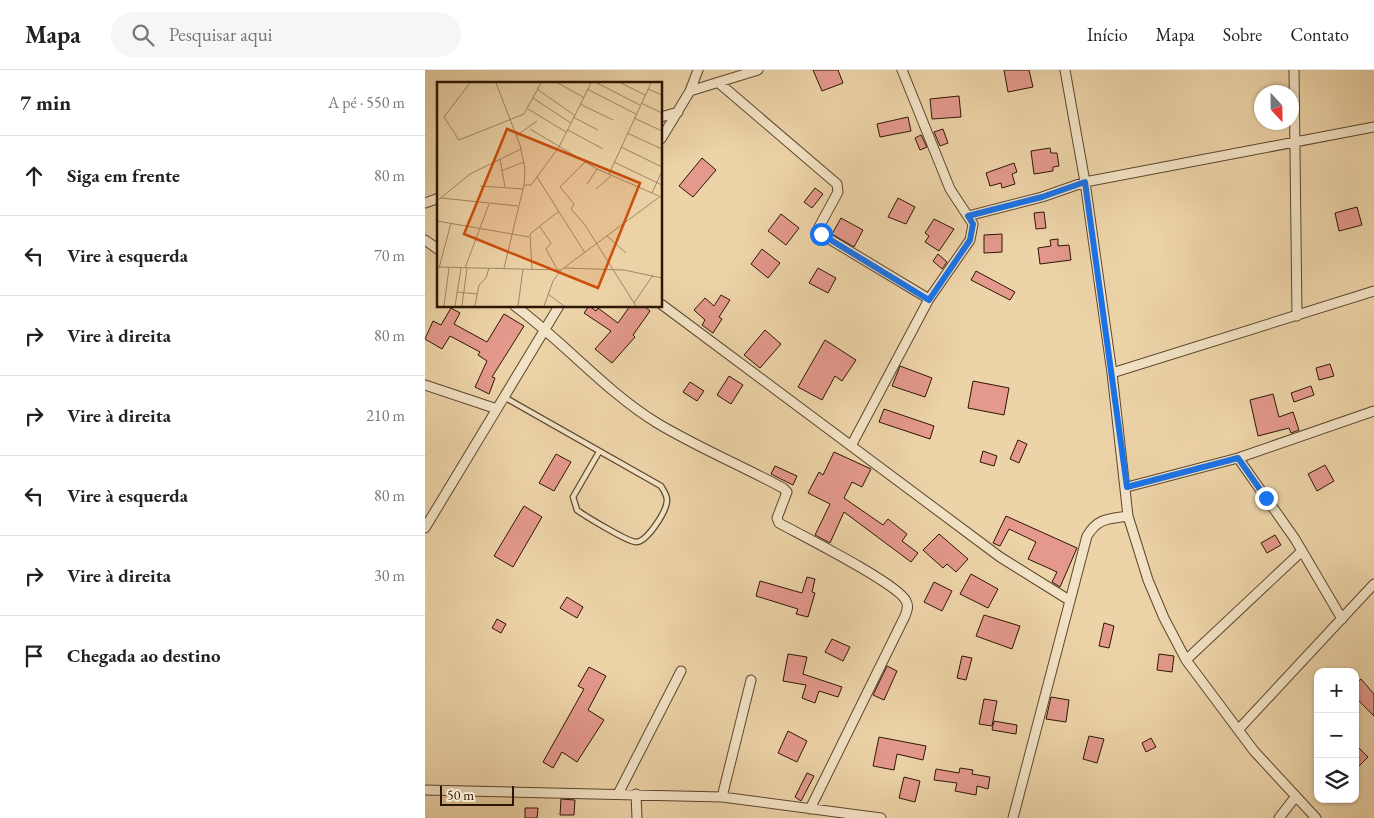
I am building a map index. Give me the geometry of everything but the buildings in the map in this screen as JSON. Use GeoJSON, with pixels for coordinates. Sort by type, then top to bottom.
{"type":"FeatureCollection","features":[{"type":"Feature","properties":{"kind":"street"},"geometry":{"type":"LineString","coordinates":[[663,136],[691,91],[699,70]]}},
{"type":"Feature","properties":{"kind":"street"},"geometry":{"type":"LineString","coordinates":[[691,91],[758,70]]}},
{"type":"Feature","properties":{"kind":"street"},"geometry":{"type":"LineString","coordinates":[[851,446],[929,300],[970,240],[973,224],[950,189],[902,70]]}},
{"type":"Feature","properties":{"kind":"street"},"geometry":{"type":"LineString","coordinates":[[1065,70],[1085,182],[1112,373],[1127,487],[1128,516],[1148,580],[1164,618],[1186,660],[1238,730],[1316,818]]}},
{"type":"Feature","properties":{"kind":"street"},"geometry":{"type":"LineString","coordinates":[[1294,70],[1293,142],[1297,316]]}},
{"type":"Feature","properties":{"kind":"street"},"geometry":{"type":"LineString","coordinates":[[719,83],[837,184],[838,192],[819,226],[821,234],[929,300]]}},
{"type":"Feature","properties":{"kind":"street"},"geometry":{"type":"LineString","coordinates":[[663,117],[678,112]]}},
{"type":"Feature","properties":{"kind":"street"},"geometry":{"type":"LineString","coordinates":[[968,216],[1042,197],[1085,182],[1374,127]]}},
{"type":"Feature","properties":{"kind":"street"},"geometry":{"type":"LineString","coordinates":[[425,203],[437,199]]}},
{"type":"Feature","properties":{"kind":"street"},"geometry":{"type":"LineString","coordinates":[[425,240],[437,249]]}},
{"type":"Feature","properties":{"kind":"street"},"geometry":{"type":"LineString","coordinates":[[1112,373],[1374,291]]}},
{"type":"Feature","properties":{"kind":"street"},"geometry":{"type":"LineString","coordinates":[[663,305],[1000,557],[1069,600]]}},
{"type":"Feature","properties":{"kind":"street"},"geometry":{"type":"LineString","coordinates":[[518,308],[545,329],[614,390],[657,423],[783,488],[787,492],[777,518],[779,523],[869,572],[902,595],[906,601],[908,606],[905,616],[810,809]]}},
{"type":"Feature","properties":{"kind":"street"},"geometry":{"type":"LineString","coordinates":[[425,528],[558,308]]}},
{"type":"Feature","properties":{"kind":"street"},"geometry":{"type":"LineString","coordinates":[[425,385],[497,409]]}},
{"type":"Feature","properties":{"kind":"street"},"geometry":{"type":"LineString","coordinates":[[1127,487],[1238,458],[1374,411]]}},
{"type":"Feature","properties":{"kind":"street"},"geometry":{"type":"LineString","coordinates":[[1238,458],[1302,550],[1341,619]]}},
{"type":"Feature","properties":{"kind":"street"},"geometry":{"type":"LineString","coordinates":[[1013,818],[1087,536],[1094,524],[1128,516]]}},
{"type":"Feature","properties":{"kind":"street"},"geometry":{"type":"LineString","coordinates":[[1186,660],[1302,550]]}},
{"type":"Feature","properties":{"kind":"street"},"geometry":{"type":"LineString","coordinates":[[1238,730],[1374,584]]}},
{"type":"Feature","properties":{"kind":"street"},"geometry":{"type":"LineString","coordinates":[[617,794],[681,671]]}},
{"type":"Feature","properties":{"kind":"street"},"geometry":{"type":"LineString","coordinates":[[722,797],[751,680]]}},
{"type":"Feature","properties":{"kind":"street"},"geometry":{"type":"LineString","coordinates":[[425,790],[722,797],[881,818]]}},
{"type":"Feature","properties":{"kind":"street"},"geometry":{"type":"LineString","coordinates":[[637,794],[637,818]]}},
{"type":"Feature","properties":{"kind":"street"},"geometry":{"type":"LineString","coordinates":[[1279,818],[1296,796]]}},
{"type":"Feature","properties":{"kind":"lane"},"geometry":{"type":"LineString","coordinates":[[504,397],[661,486],[666,493],[667,503],[649,536],[643,540],[633,542],[577,510],[573,496],[599,452]]}},
{"type":"Feature","properties":{"kind":"route"},"geometry":{"type":"LineString","coordinates":[[821,234],[929,300],[970,240],[973,224],[968,216],[1042,197],[1085,182],[1127,487],[1238,458],[1266,498]]}}]}
